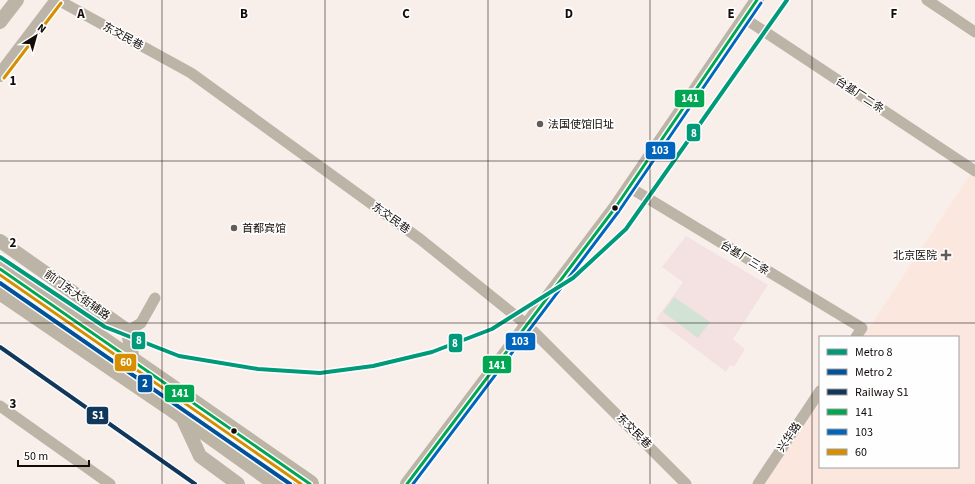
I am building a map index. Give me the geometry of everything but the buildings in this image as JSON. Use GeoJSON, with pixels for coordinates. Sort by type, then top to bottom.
{"type":"FeatureCollection","features":[{"type":"Feature","properties":{"kind":"main road"},"geometry":{"type":"LineString","coordinates":[[0,268],[310,484]]}},
{"type":"Feature","properties":{"kind":"main road"},"geometry":{"type":"LineString","coordinates":[[0,291],[181,414],[278,484]]}},
{"type":"Feature","properties":{"kind":"street"},"geometry":{"type":"LineString","coordinates":[[0,22],[16,0]]}},
{"type":"Feature","properties":{"kind":"street"},"geometry":{"type":"LineString","coordinates":[[0,75],[57,0]]}},
{"type":"Feature","properties":{"kind":"street","name":"东交民巷"},"geometry":{"type":"LineString","coordinates":[[57,0],[191,73],[420,239],[527,325],[686,484]]}},
{"type":"Feature","properties":{"kind":"street"},"geometry":{"type":"LineString","coordinates":[[407,484],[585,248],[629,187],[757,0]]}},
{"type":"Feature","properties":{"kind":"street"},"geometry":{"type":"LineString","coordinates":[[927,0],[975,32]]}},
{"type":"Feature","properties":{"kind":"street","name":"台基厂二条"},"geometry":{"type":"LineString","coordinates":[[744,18],[975,171]]}},
{"type":"Feature","properties":{"kind":"street","name":"台基厂三条"},"geometry":{"type":"LineString","coordinates":[[629,187],[859,333]]}},
{"type":"Feature","properties":{"kind":"street","name":"前门东大街辅路"},"geometry":{"type":"LineString","coordinates":[[0,242],[128,331]]}},
{"type":"Feature","properties":{"kind":"street"},"geometry":{"type":"LineString","coordinates":[[133,362],[128,331],[141,323],[155,298]]}},
{"type":"Feature","properties":{"kind":"street","name":"兴华路"},"geometry":{"type":"LineString","coordinates":[[758,484],[819,392]]}},
{"type":"Feature","properties":{"kind":"street"},"geometry":{"type":"LineString","coordinates":[[0,406],[110,484]]}},
{"type":"Feature","properties":{"kind":"street"},"geometry":{"type":"LineString","coordinates":[[181,414],[200,456],[238,484]]}},
{"type":"Feature","properties":{"kind":"shaded area","name":"北京医院"},"geometry":{"type":"Polygon","coordinates":[[[972,172],[975,174],[975,484],[765,484],[819,403],[819,468],[959,468],[959,336],[864,336],[972,172]]]}},
{"type":"Feature","properties":{"kind":"shaded area"},"geometry":{"type":"Polygon","coordinates":[[[686,236],[768,285],[733,339],[745,349],[734,367],[730,365],[726,372],[656,319],[683,282],[662,267],[686,236]]]}},
{"type":"Feature","properties":{"kind":"green space"},"geometry":{"type":"Polygon","coordinates":[[[674,297],[710,322],[698,338],[663,312],[674,297]]]}},
{"type":"Feature","properties":{"kind":"metro line","name":"8"},"geometry":{"type":"LineString","coordinates":[[0,257],[105,327],[179,356],[258,369],[320,373],[373,366],[432,352],[492,329],[573,278],[626,229],[787,0]]}},
{"type":"Feature","properties":{"kind":"metro line","name":"2"},"geometry":{"type":"LineString","coordinates":[[0,283],[290,484]]}},
{"type":"Feature","properties":{"kind":"rail line","name":"S1"},"geometry":{"type":"LineString","coordinates":[[0,347],[195,484]]}},
{"type":"Feature","properties":{"kind":"transit line","name":"141"},"geometry":{"type":"LineString","coordinates":[[407,484],[615,208],[757,0]]}},
{"type":"Feature","properties":{"kind":"transit line","name":"60"},"geometry":{"type":"LineString","coordinates":[[4,78],[61,3]]}},
{"type":"Feature","properties":{"kind":"transit line","name":"103"},"geometry":{"type":"LineString","coordinates":[[413,484],[619,211],[761,3]]}},
{"type":"Feature","properties":{"kind":"transit line","name":"141"},"geometry":{"type":"LineString","coordinates":[[0,269],[310,484]]}},
{"type":"Feature","properties":{"kind":"transit line","name":"60"},"geometry":{"type":"LineString","coordinates":[[0,275],[301,484]]}},
{"type":"Feature","properties":{"kind":"place","name":"法国使馆旧址"},"geometry":{"type":"Point","coordinates":[540,124]}},
{"type":"Feature","properties":{"kind":"place","name":"首都宾馆"},"geometry":{"type":"Point","coordinates":[234,228]}},
{"type":"Feature","properties":{"kind":"place","name":"北京医院"},"geometry":{"type":"Point","coordinates":[946,255]}}]}
